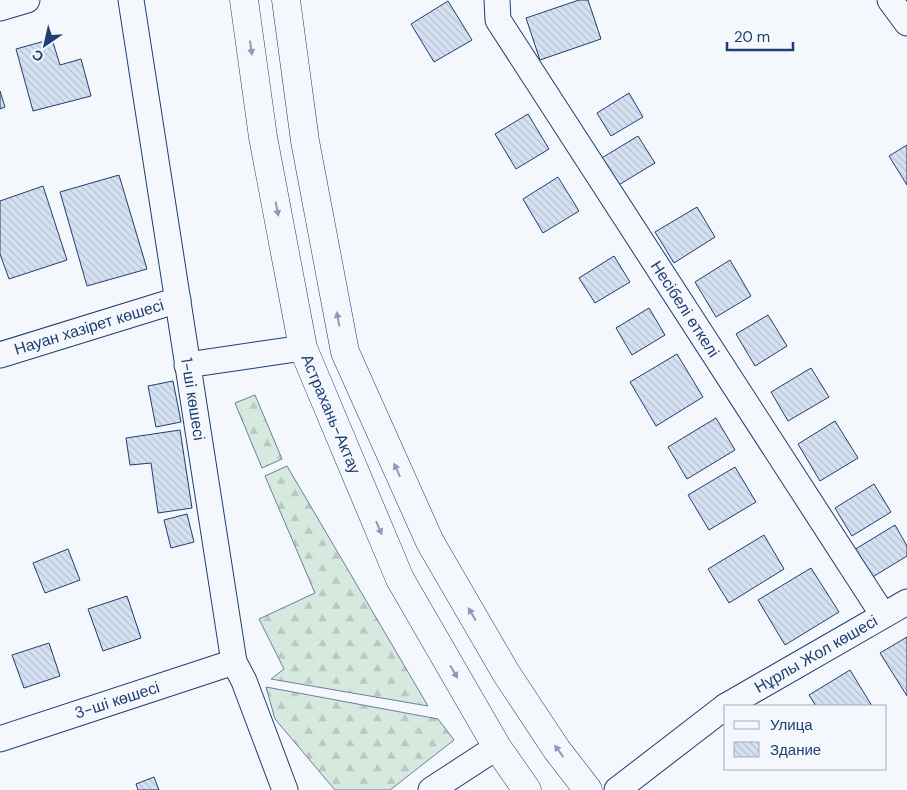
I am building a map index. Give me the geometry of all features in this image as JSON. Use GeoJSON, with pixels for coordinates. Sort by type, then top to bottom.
{"type":"FeatureCollection","features":[{"type":"Feature","properties":{"kind":"highway","name":"Астрахань-Актау"},"geometry":{"type":"LineString","coordinates":[[244,0],[263,137],[303,348],[400,579],[497,747],[527,790]]}},
{"type":"Feature","properties":{"kind":"highway"},"geometry":{"type":"LineString","coordinates":[[286,0],[305,141],[345,352],[430,542],[506,673],[557,750],[588,790]]}},
{"type":"Feature","properties":{"kind":"street"},"geometry":{"type":"LineString","coordinates":[[0,8],[27,0]]}},
{"type":"Feature","properties":{"kind":"street","name":"1-шi көшесі"},"geometry":{"type":"LineString","coordinates":[[131,0],[234,662],[244,681],[285,790]]}},
{"type":"Feature","properties":{"kind":"street","name":"Несібелі өткелі"},"geometry":{"type":"LineString","coordinates":[[497,0],[498,20],[883,615]]}},
{"type":"Feature","properties":{"kind":"street"},"geometry":{"type":"LineString","coordinates":[[890,0],[907,23]]}},
{"type":"Feature","properties":{"kind":"street","name":"Науан хазірет көшесі"},"geometry":{"type":"LineString","coordinates":[[0,355],[178,300]]}},
{"type":"Feature","properties":{"kind":"street"},"geometry":{"type":"LineString","coordinates":[[187,365],[303,348]]}},
{"type":"Feature","properties":{"kind":"street","name":"Нұрлы Жол көшесі"},"geometry":{"type":"LineString","coordinates":[[728,705],[907,602]]}},
{"type":"Feature","properties":{"kind":"street","name":"3-шi көшесі"},"geometry":{"type":"LineString","coordinates":[[0,738],[234,662]]}},
{"type":"Feature","properties":{"kind":"street","name":"Нұрлы Жол көшесі"},"geometry":{"type":"LineString","coordinates":[[617,790],[724,707]]}},
{"type":"Feature","properties":{"kind":"street"},"geometry":{"type":"LineString","coordinates":[[431,790],[497,747]]}},
{"type":"Feature","properties":{"kind":"green space"},"geometry":{"type":"Polygon","coordinates":[[[255,395],[282,459],[262,468],[235,403],[255,395]]]}},
{"type":"Feature","properties":{"kind":"green space"},"geometry":{"type":"Polygon","coordinates":[[[287,466],[428,706],[271,679],[284,669],[259,619],[315,593],[265,476],[287,466]]]}},
{"type":"Feature","properties":{"kind":"green space"},"geometry":{"type":"Polygon","coordinates":[[[266,687],[438,719],[454,740],[390,790],[335,790],[275,719],[266,687]]]}},
{"type":"Feature","properties":{"kind":"building"},"geometry":{"type":"Polygon","coordinates":[[[579,0],[588,0],[601,39],[540,60],[526,18],[579,0]]]}},
{"type":"Feature","properties":{"kind":"building"},"geometry":{"type":"Polygon","coordinates":[[[448,1],[472,40],[434,62],[411,24],[448,1]]]}},
{"type":"Feature","properties":{"kind":"building"},"geometry":{"type":"Polygon","coordinates":[[[52,39],[60,65],[81,59],[91,96],[33,111],[16,49],[52,39]]]}},
{"type":"Feature","properties":{"kind":"building"},"geometry":{"type":"Polygon","coordinates":[[[0,91],[5,107],[0,109],[0,91]]]}},
{"type":"Feature","properties":{"kind":"building"},"geometry":{"type":"Polygon","coordinates":[[[629,93],[643,117],[611,136],[597,113],[629,93]]]}},
{"type":"Feature","properties":{"kind":"building"},"geometry":{"type":"Polygon","coordinates":[[[528,114],[549,149],[516,169],[495,134],[528,114]]]}},
{"type":"Feature","properties":{"kind":"building"},"geometry":{"type":"Polygon","coordinates":[[[638,136],[655,163],[617,186],[600,159],[638,136]]]}},
{"type":"Feature","properties":{"kind":"building"},"geometry":{"type":"Polygon","coordinates":[[[907,145],[907,185],[889,156],[907,145]]]}},
{"type":"Feature","properties":{"kind":"building"},"geometry":{"type":"Polygon","coordinates":[[[119,175],[147,269],[87,286],[60,192],[119,175]]]}},
{"type":"Feature","properties":{"kind":"building"},"geometry":{"type":"Polygon","coordinates":[[[558,177],[579,211],[543,233],[523,199],[558,177]]]}},
{"type":"Feature","properties":{"kind":"building"},"geometry":{"type":"Polygon","coordinates":[[[43,186],[67,260],[9,279],[0,254],[0,201],[43,186]]]}},
{"type":"Feature","properties":{"kind":"building"},"geometry":{"type":"Polygon","coordinates":[[[697,207],[715,237],[674,263],[655,232],[697,207]]]}},
{"type":"Feature","properties":{"kind":"building"},"geometry":{"type":"Polygon","coordinates":[[[614,256],[630,282],[595,303],[579,278],[614,256]]]}},
{"type":"Feature","properties":{"kind":"building"},"geometry":{"type":"Polygon","coordinates":[[[730,260],[751,296],[716,317],[695,282],[730,260]]]}},
{"type":"Feature","properties":{"kind":"building"},"geometry":{"type":"Polygon","coordinates":[[[649,308],[665,335],[632,355],[616,328],[649,308]]]}},
{"type":"Feature","properties":{"kind":"building"},"geometry":{"type":"Polygon","coordinates":[[[768,315],[787,346],[755,366],[736,334],[768,315]]]}},
{"type":"Feature","properties":{"kind":"building"},"geometry":{"type":"Polygon","coordinates":[[[677,354],[703,397],[656,426],[630,382],[677,354]]]}},
{"type":"Feature","properties":{"kind":"building"},"geometry":{"type":"Polygon","coordinates":[[[811,368],[829,397],[788,421],[771,392],[811,368]]]}},
{"type":"Feature","properties":{"kind":"building"},"geometry":{"type":"Polygon","coordinates":[[[173,381],[181,422],[156,427],[148,386],[173,381]]]}},
{"type":"Feature","properties":{"kind":"building"},"geometry":{"type":"Polygon","coordinates":[[[716,418],[735,450],[687,479],[668,447],[716,418]]]}},
{"type":"Feature","properties":{"kind":"building"},"geometry":{"type":"Polygon","coordinates":[[[835,421],[858,458],[820,481],[798,444],[835,421]]]}},
{"type":"Feature","properties":{"kind":"building"},"geometry":{"type":"Polygon","coordinates":[[[180,430],[192,508],[158,513],[151,463],[130,465],[126,438],[180,430]]]}},
{"type":"Feature","properties":{"kind":"building"},"geometry":{"type":"Polygon","coordinates":[[[735,467],[756,502],[709,530],[688,495],[735,467]]]}},
{"type":"Feature","properties":{"kind":"building"},"geometry":{"type":"Polygon","coordinates":[[[874,484],[891,512],[852,536],[835,508],[874,484]]]}},
{"type":"Feature","properties":{"kind":"building"},"geometry":{"type":"Polygon","coordinates":[[[187,514],[194,542],[171,548],[164,520],[187,514]]]}},
{"type":"Feature","properties":{"kind":"building"},"geometry":{"type":"Polygon","coordinates":[[[895,525],[907,546],[907,556],[871,578],[854,550],[895,525]]]}},
{"type":"Feature","properties":{"kind":"building"},"geometry":{"type":"Polygon","coordinates":[[[764,535],[784,569],[729,603],[708,569],[764,535]]]}},
{"type":"Feature","properties":{"kind":"building"},"geometry":{"type":"Polygon","coordinates":[[[68,549],[80,580],[45,593],[33,563],[68,549]]]}},
{"type":"Feature","properties":{"kind":"building"},"geometry":{"type":"Polygon","coordinates":[[[811,568],[839,612],[785,645],[758,600],[811,568]]]}},
{"type":"Feature","properties":{"kind":"building"},"geometry":{"type":"Polygon","coordinates":[[[127,596],[141,638],[103,651],[88,609],[127,596]]]}},
{"type":"Feature","properties":{"kind":"building"},"geometry":{"type":"Polygon","coordinates":[[[907,637],[907,696],[880,653],[907,637]]]}},
{"type":"Feature","properties":{"kind":"building"},"geometry":{"type":"Polygon","coordinates":[[[49,643],[60,676],[24,688],[12,655],[49,643]]]}},
{"type":"Feature","properties":{"kind":"building"},"geometry":{"type":"Polygon","coordinates":[[[850,670],[871,705],[815,705],[809,695],[850,670]]]}},
{"type":"Feature","properties":{"kind":"building"},"geometry":{"type":"Polygon","coordinates":[[[154,777],[159,790],[138,790],[136,784],[154,777]]]}}]}
